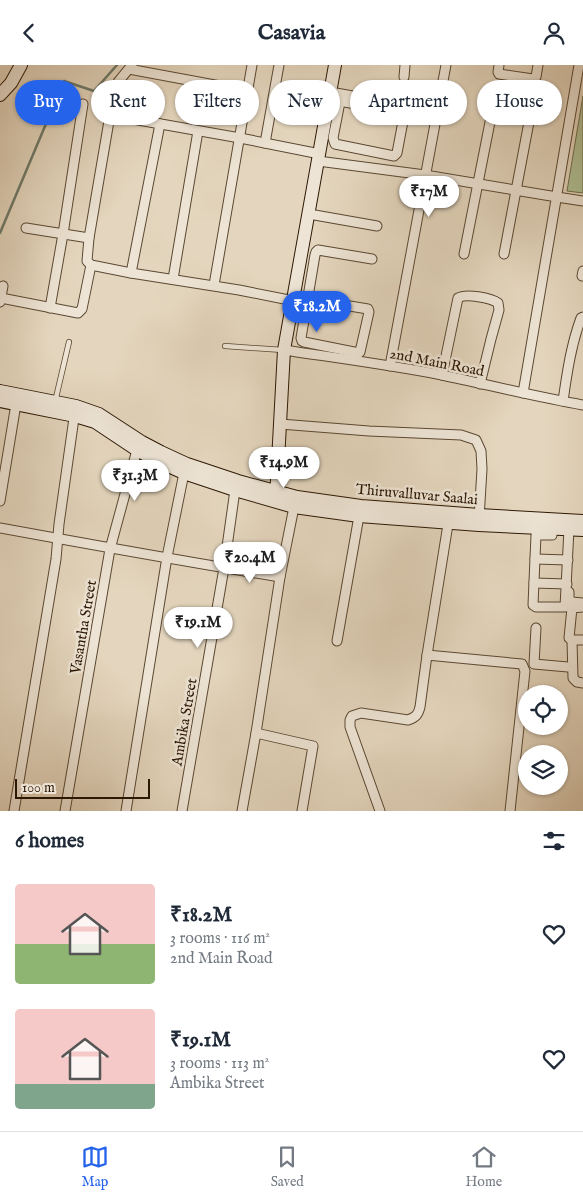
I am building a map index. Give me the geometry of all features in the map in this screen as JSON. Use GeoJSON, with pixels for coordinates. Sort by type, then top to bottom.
{"type":"FeatureCollection","features":[{"type":"Feature","properties":{"kind":"main road"},"geometry":{"type":"LineString","coordinates":[[0,95],[21,65]]}},
{"type":"Feature","properties":{"kind":"main road"},"geometry":{"type":"LineString","coordinates":[[334,80],[335,65]]}},
{"type":"Feature","properties":{"kind":"main road"},"geometry":{"type":"LineString","coordinates":[[276,496],[284,351],[319,157],[327,125]]}},
{"type":"Feature","properties":{"kind":"main road","name":"Thiruvalluvar Saalai"},"geometry":{"type":"LineString","coordinates":[[0,391],[55,402],[95,422],[137,450],[184,473],[235,490],[276,496]]}},
{"type":"Feature","properties":{"kind":"main road","name":"Thiruvalluvar Saalai"},"geometry":{"type":"LineString","coordinates":[[0,401],[99,414],[142,442],[187,464],[296,502],[360,515],[479,520],[583,521]]}},
{"type":"Feature","properties":{"kind":"main road","name":"Thiruvalluvar Saalai"},"geometry":{"type":"LineString","coordinates":[[296,502],[360,506],[449,518]]}},
{"type":"Feature","properties":{"kind":"main road","name":"Thiruvalluvar Saalai"},"geometry":{"type":"LineString","coordinates":[[479,520],[575,530]]}},
{"type":"Feature","properties":{"kind":"street"},"geometry":{"type":"LineString","coordinates":[[249,80],[252,65]]}},
{"type":"Feature","properties":{"kind":"street"},"geometry":{"type":"LineString","coordinates":[[265,143],[279,65]]}},
{"type":"Feature","properties":{"kind":"street"},"geometry":{"type":"LineString","coordinates":[[404,77],[406,65]]}},
{"type":"Feature","properties":{"kind":"street"},"geometry":{"type":"LineString","coordinates":[[390,366],[446,65]]}},
{"type":"Feature","properties":{"kind":"street"},"geometry":{"type":"LineString","coordinates":[[499,65],[499,74],[534,79],[538,65]]}},
{"type":"Feature","properties":{"kind":"street"},"geometry":{"type":"LineString","coordinates":[[523,393],[579,65]]}},
{"type":"Feature","properties":{"kind":"street"},"geometry":{"type":"LineString","coordinates":[[120,80],[131,67],[194,80]]}},
{"type":"Feature","properties":{"kind":"street"},"geometry":{"type":"LineString","coordinates":[[333,98],[403,113],[397,153],[394,156],[335,144],[333,138],[333,98]]}},
{"type":"Feature","properties":{"kind":"street"},"geometry":{"type":"LineString","coordinates":[[50,308],[82,104]]}},
{"type":"Feature","properties":{"kind":"street"},"geometry":{"type":"LineString","coordinates":[[464,254],[492,114],[526,119],[529,122],[504,254]]}},
{"type":"Feature","properties":{"kind":"street"},"geometry":{"type":"LineString","coordinates":[[108,125],[86,258],[91,265],[294,299],[308,299],[368,309],[360,352],[358,353],[304,342],[301,338],[308,299],[315,255],[318,250],[372,259]]}},
{"type":"Feature","properties":{"kind":"street"},"geometry":{"type":"LineString","coordinates":[[131,273],[160,125]]}},
{"type":"Feature","properties":{"kind":"street"},"geometry":{"type":"LineString","coordinates":[[165,125],[265,143],[319,157],[583,201]]}},
{"type":"Feature","properties":{"kind":"street"},"geometry":{"type":"LineString","coordinates":[[214,285],[242,125]]}},
{"type":"Feature","properties":{"kind":"street"},"geometry":{"type":"LineString","coordinates":[[173,279],[198,131]]}},
{"type":"Feature","properties":{"kind":"street"},"geometry":{"type":"LineString","coordinates":[[309,214],[377,226]]}},
{"type":"Feature","properties":{"kind":"street"},"geometry":{"type":"LineString","coordinates":[[26,228],[89,238]]}},
{"type":"Feature","properties":{"kind":"street"},"geometry":{"type":"LineString","coordinates":[[3,286],[0,300],[76,313],[80,311],[83,302],[91,265]]}},
{"type":"Feature","properties":{"kind":"street"},"geometry":{"type":"LineString","coordinates":[[583,271],[583,276]]}},
{"type":"Feature","properties":{"kind":"street"},"geometry":{"type":"LineString","coordinates":[[442,375],[458,298],[468,295],[494,301],[498,303],[499,310],[480,384]]}},
{"type":"Feature","properties":{"kind":"street"},"geometry":{"type":"LineString","coordinates":[[563,401],[569,361],[577,328],[583,317]]}},
{"type":"Feature","properties":{"kind":"street","name":"2nd Main Road"},"geometry":{"type":"LineString","coordinates":[[284,351],[442,375],[583,405]]}},
{"type":"Feature","properties":{"kind":"street"},"geometry":{"type":"LineString","coordinates":[[0,501],[16,404]]}},
{"type":"Feature","properties":{"kind":"street"},"geometry":{"type":"LineString","coordinates":[[14,811],[56,559],[75,411]]}},
{"type":"Feature","properties":{"kind":"street"},"geometry":{"type":"LineString","coordinates":[[280,423],[388,432],[461,435],[476,440],[481,451],[482,469],[479,520]]}},
{"type":"Feature","properties":{"kind":"street","name":"Vasantha Street"},"geometry":{"type":"LineString","coordinates":[[65,811],[110,549],[137,450]]}},
{"type":"Feature","properties":{"kind":"street"},"geometry":{"type":"LineString","coordinates":[[126,811],[167,557],[184,473]]}},
{"type":"Feature","properties":{"kind":"street","name":"Ambika Street"},"geometry":{"type":"LineString","coordinates":[[182,811],[224,568],[235,490]]}},
{"type":"Feature","properties":{"kind":"street"},"geometry":{"type":"LineString","coordinates":[[242,811],[280,577],[296,502]]}},
{"type":"Feature","properties":{"kind":"street"},"geometry":{"type":"LineString","coordinates":[[337,641],[360,515]]}},
{"type":"Feature","properties":{"kind":"street"},"geometry":{"type":"LineString","coordinates":[[380,811],[350,727],[350,721],[352,716],[361,713],[408,719],[418,715],[449,518]]}},
{"type":"Feature","properties":{"kind":"street"},"geometry":{"type":"LineString","coordinates":[[528,607],[533,527]]}},
{"type":"Feature","properties":{"kind":"street"},"geometry":{"type":"LineString","coordinates":[[0,528],[110,549],[280,577]]}},
{"type":"Feature","properties":{"kind":"street"},"geometry":{"type":"LineString","coordinates":[[553,528],[552,535],[536,535],[533,605],[536,607],[565,607],[568,560],[575,530]]}},
{"type":"Feature","properties":{"kind":"street"},"geometry":{"type":"LineString","coordinates":[[575,530],[569,599],[583,605]]}},
{"type":"Feature","properties":{"kind":"street"},"geometry":{"type":"LineString","coordinates":[[535,559],[568,560]]}},
{"type":"Feature","properties":{"kind":"street"},"geometry":{"type":"LineString","coordinates":[[534,583],[567,584]]}},
{"type":"Feature","properties":{"kind":"street"},"geometry":{"type":"LineString","coordinates":[[583,605],[572,608],[569,638],[572,640],[573,679],[583,683]]}},
{"type":"Feature","properties":{"kind":"street"},"geometry":{"type":"LineString","coordinates":[[534,664],[536,628]]}},
{"type":"Feature","properties":{"kind":"street"},"geometry":{"type":"LineString","coordinates":[[572,640],[583,640]]}},
{"type":"Feature","properties":{"kind":"street"},"geometry":{"type":"LineString","coordinates":[[427,655],[568,667]]}},
{"type":"Feature","properties":{"kind":"street"},"geometry":{"type":"LineString","coordinates":[[510,811],[525,671],[522,664]]}},
{"type":"Feature","properties":{"kind":"street"},"geometry":{"type":"LineString","coordinates":[[256,733],[313,746],[302,811]]}},
{"type":"Feature","properties":{"kind":"lane"},"geometry":{"type":"LineString","coordinates":[[55,402],[69,342]]}},
{"type":"Feature","properties":{"kind":"lane","name":"2nd Main Road"},"geometry":{"type":"LineString","coordinates":[[225,346],[284,351]]}},
{"type":"Feature","properties":{"kind":"green space"},"geometry":{"type":"Polygon","coordinates":[[[583,96],[583,193],[567,191],[583,96]]]}},
{"type":"Feature","properties":{"kind":"waterway"},"geometry":{"type":"LineString","coordinates":[[0,233],[64,81],[94,91],[117,65]]}}]}
